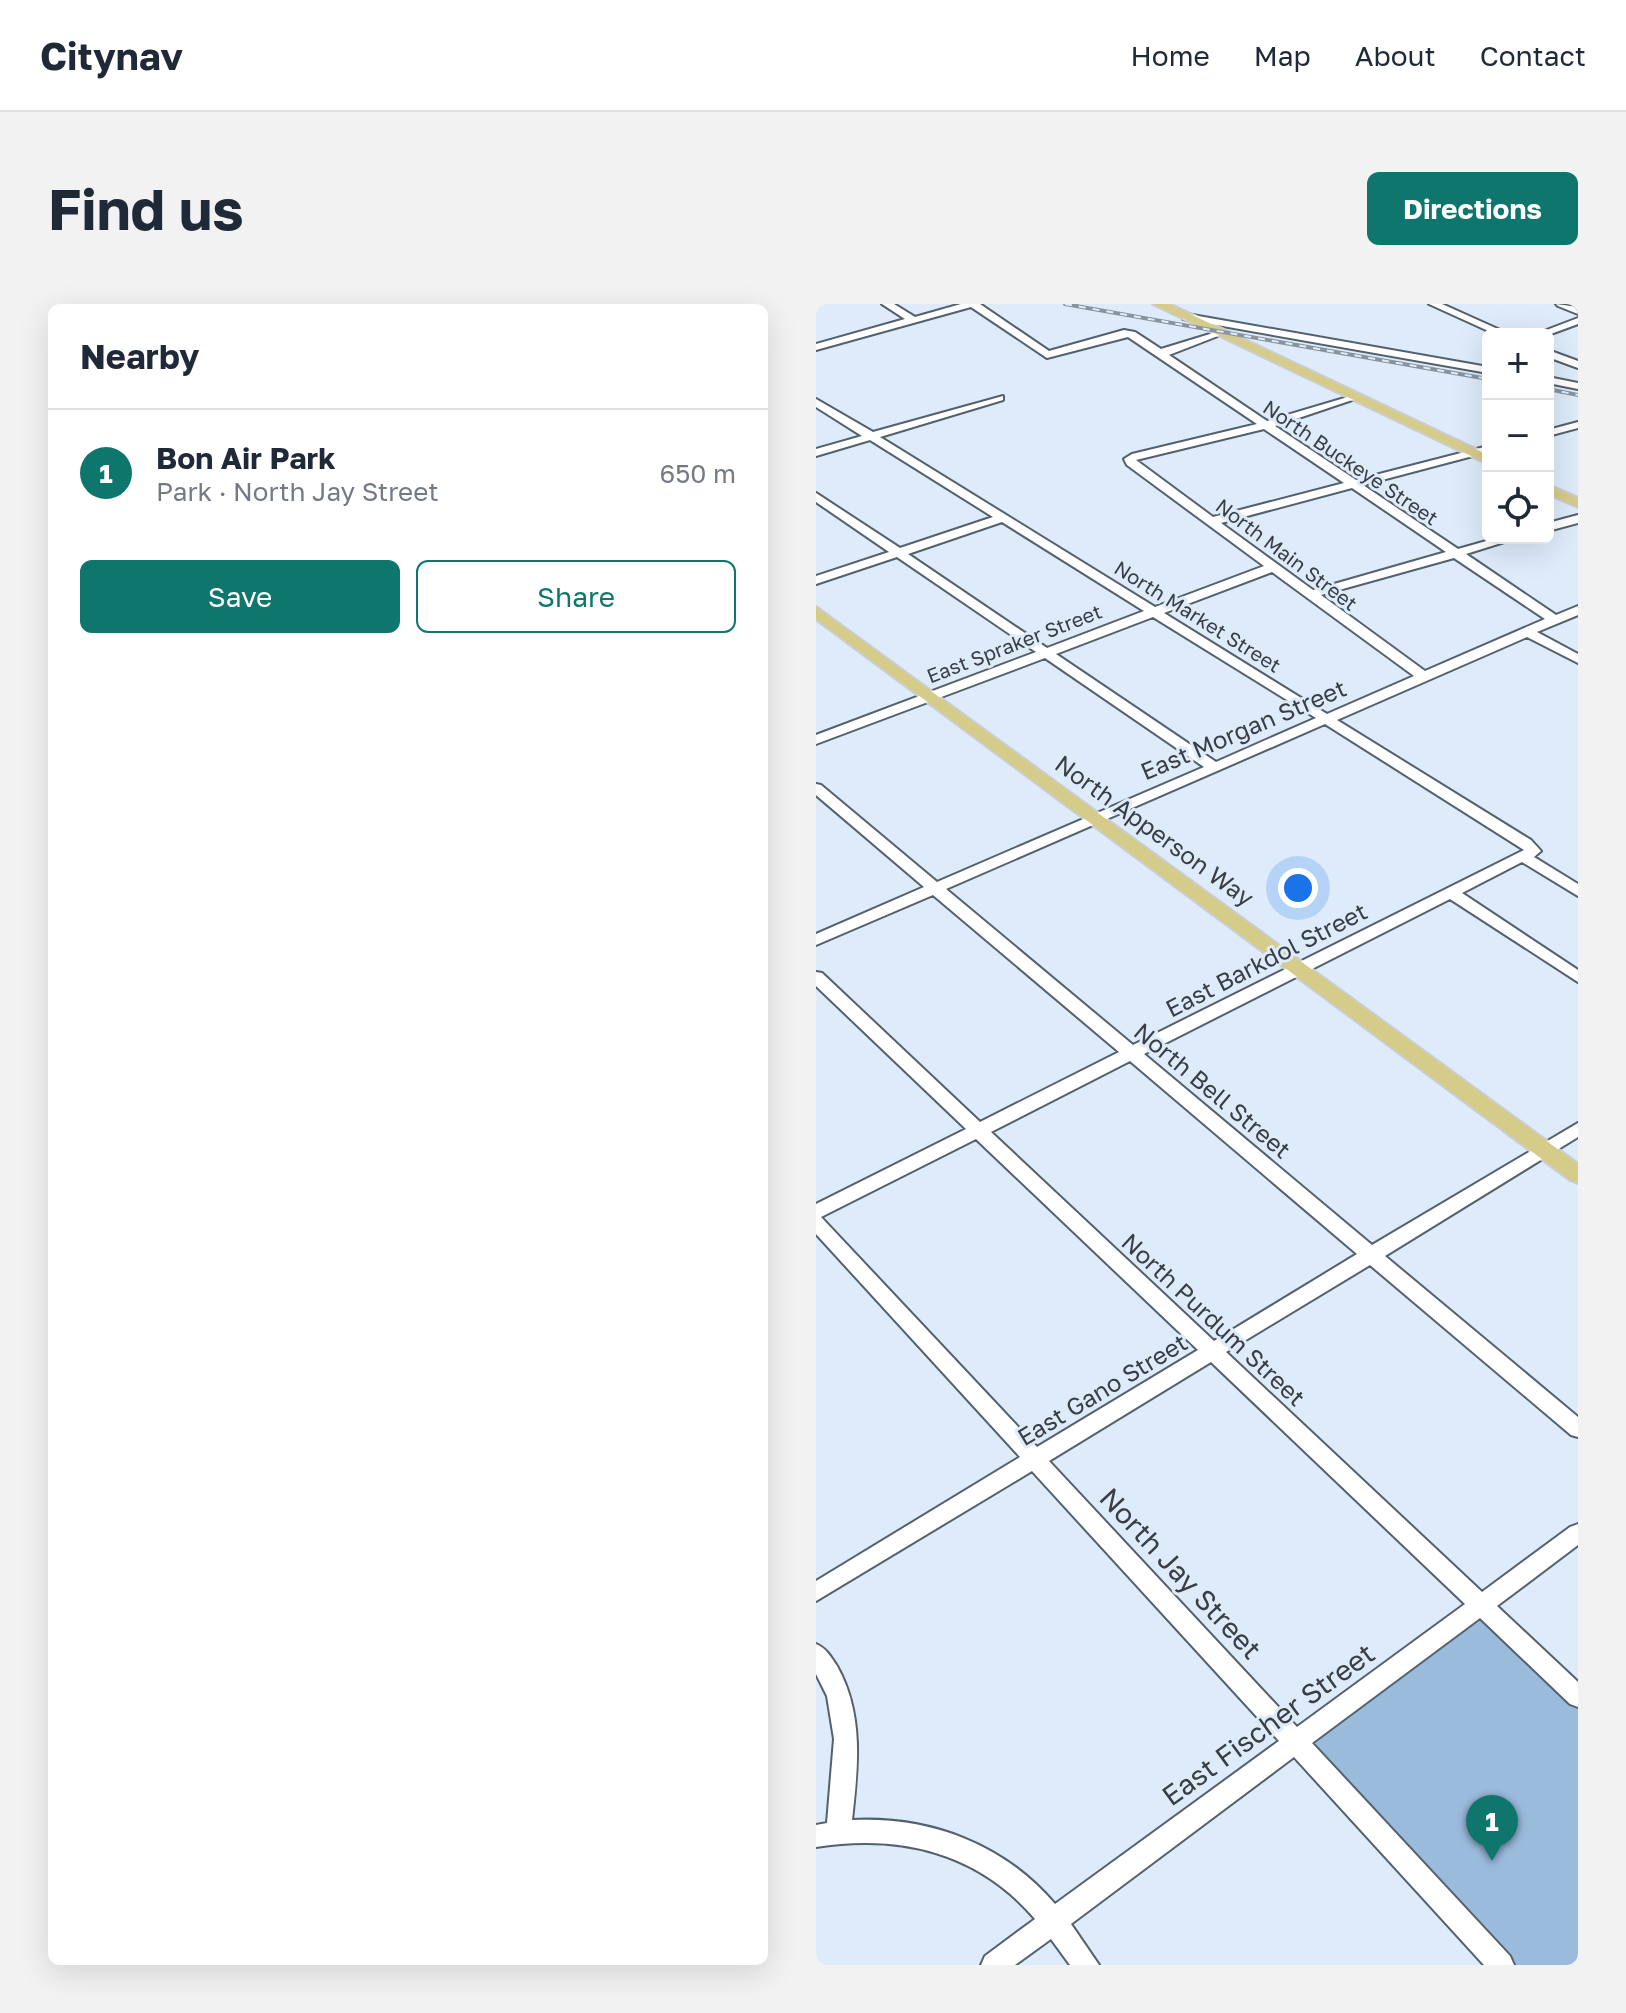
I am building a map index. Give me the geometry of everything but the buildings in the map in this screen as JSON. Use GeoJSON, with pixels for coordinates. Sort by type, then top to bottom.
{"type":"FeatureCollection","features":[{"type":"Feature","properties":{"kind":"main road"},"geometry":{"type":"LineString","coordinates":[[1159,304],[1482,457]]}},
{"type":"Feature","properties":{"kind":"main road"},"geometry":{"type":"LineString","coordinates":[[1554,492],[1578,503]]}},
{"type":"Feature","properties":{"kind":"main road","name":"North Apperson Way"},"geometry":{"type":"LineString","coordinates":[[816,612],[1578,1175]]}},
{"type":"Feature","properties":{"kind":"street"},"geometry":{"type":"LineString","coordinates":[[887,304],[913,320]]}},
{"type":"Feature","properties":{"kind":"street"},"geometry":{"type":"LineString","coordinates":[[816,347],[973,304]]}},
{"type":"Feature","properties":{"kind":"street","name":"North Buckeye Street"},"geometry":{"type":"LineString","coordinates":[[973,304],[1047,355],[1128,333],[1555,620]]}},
{"type":"Feature","properties":{"kind":"street"},"geometry":{"type":"LineString","coordinates":[[1434,304],[1490,328]]}},
{"type":"Feature","properties":{"kind":"street"},"geometry":{"type":"LineString","coordinates":[[1446,309],[1464,304]]}},
{"type":"Feature","properties":{"kind":"street"},"geometry":{"type":"LineString","coordinates":[[1561,304],[1578,311]]}},
{"type":"Feature","properties":{"kind":"street"},"geometry":{"type":"LineString","coordinates":[[1187,317],[1482,369]]}},
{"type":"Feature","properties":{"kind":"street"},"geometry":{"type":"LineString","coordinates":[[1554,329],[1578,321]]}},
{"type":"Feature","properties":{"kind":"street"},"geometry":{"type":"LineString","coordinates":[[1157,353],[1174,351],[1219,332]]}},
{"type":"Feature","properties":{"kind":"street"},"geometry":{"type":"LineString","coordinates":[[1554,355],[1578,365]]}},
{"type":"Feature","properties":{"kind":"street"},"geometry":{"type":"LineString","coordinates":[[1554,381],[1578,386]]}},
{"type":"Feature","properties":{"kind":"street"},"geometry":{"type":"LineString","coordinates":[[1264,425],[1354,396]]}},
{"type":"Feature","properties":{"kind":"street"},"geometry":{"type":"LineString","coordinates":[[816,453],[999,398]]}},
{"type":"Feature","properties":{"kind":"street","name":"North Market Street"},"geometry":{"type":"LineString","coordinates":[[816,402],[1526,843],[1533,851],[1524,857],[1578,891]]}},
{"type":"Feature","properties":{"kind":"street","name":"North Main Street"},"geometry":{"type":"LineString","coordinates":[[1264,425],[1130,459],[1271,568],[1424,677]]}},
{"type":"Feature","properties":{"kind":"street"},"geometry":{"type":"LineString","coordinates":[[1554,431],[1578,425]]}},
{"type":"Feature","properties":{"kind":"street"},"geometry":{"type":"LineString","coordinates":[[1210,522],[1482,451]]}},
{"type":"Feature","properties":{"kind":"street"},"geometry":{"type":"LineString","coordinates":[[816,497],[1214,767]]}},
{"type":"Feature","properties":{"kind":"street"},"geometry":{"type":"LineString","coordinates":[[816,580],[1003,518]]}},
{"type":"Feature","properties":{"kind":"street"},"geometry":{"type":"LineString","coordinates":[[1554,525],[1578,519]]}},
{"type":"Feature","properties":{"kind":"street"},"geometry":{"type":"LineString","coordinates":[[1308,595],[1489,544]]}},
{"type":"Feature","properties":{"kind":"street","name":"East Spraker Street"},"geometry":{"type":"LineString","coordinates":[[816,740],[1271,568]]}},
{"type":"Feature","properties":{"kind":"street","name":"East Morgan Street"},"geometry":{"type":"LineString","coordinates":[[816,940],[1578,610]]}},
{"type":"Feature","properties":{"kind":"street"},"geometry":{"type":"LineString","coordinates":[[1527,632],[1578,659]]}},
{"type":"Feature","properties":{"kind":"street","name":"North Bell Street"},"geometry":{"type":"LineString","coordinates":[[816,788],[1578,1429]]}},
{"type":"Feature","properties":{"kind":"street","name":"East Barkdol Street"},"geometry":{"type":"LineString","coordinates":[[816,1212],[1524,857]]}},
{"type":"Feature","properties":{"kind":"street"},"geometry":{"type":"LineString","coordinates":[[1451,893],[1578,977]]}},
{"type":"Feature","properties":{"kind":"street","name":"North Purdum Street"},"geometry":{"type":"LineString","coordinates":[[816,977],[1578,1697]]}},
{"type":"Feature","properties":{"kind":"street","name":"East Gano Street"},"geometry":{"type":"LineString","coordinates":[[816,1592],[1578,1129]]}},
{"type":"Feature","properties":{"kind":"street","name":"North Jay Street"},"geometry":{"type":"LineString","coordinates":[[816,1222],[1501,1965]]}},
{"type":"Feature","properties":{"kind":"street","name":"East Fischer Street"},"geometry":{"type":"LineString","coordinates":[[994,1965],[1578,1533]]}},
{"type":"Feature","properties":{"kind":"street"},"geometry":{"type":"LineString","coordinates":[[816,1654],[842,1703],[848,1748],[827,1833],[863,1829],[901,1833],[959,1846],[995,1865],[1020,1884],[1086,1965]]}},
{"type":"Feature","properties":{"kind":"shaded area"},"geometry":{"type":"Polygon","coordinates":[[[1481,1605],[1578,1697],[1578,1965],[1501,1965],[1295,1741],[1481,1605]]]}},
{"type":"Feature","properties":{"kind":"railway"},"geometry":{"type":"LineString","coordinates":[[1065,304],[1482,378]]}},
{"type":"Feature","properties":{"kind":"railway"},"geometry":{"type":"LineString","coordinates":[[1554,390],[1578,395]]}},
{"type":"Feature","properties":{"kind":"place","name":"Bon Air Park"},"geometry":{"type":"Point","coordinates":[1492,1861]}}]}
